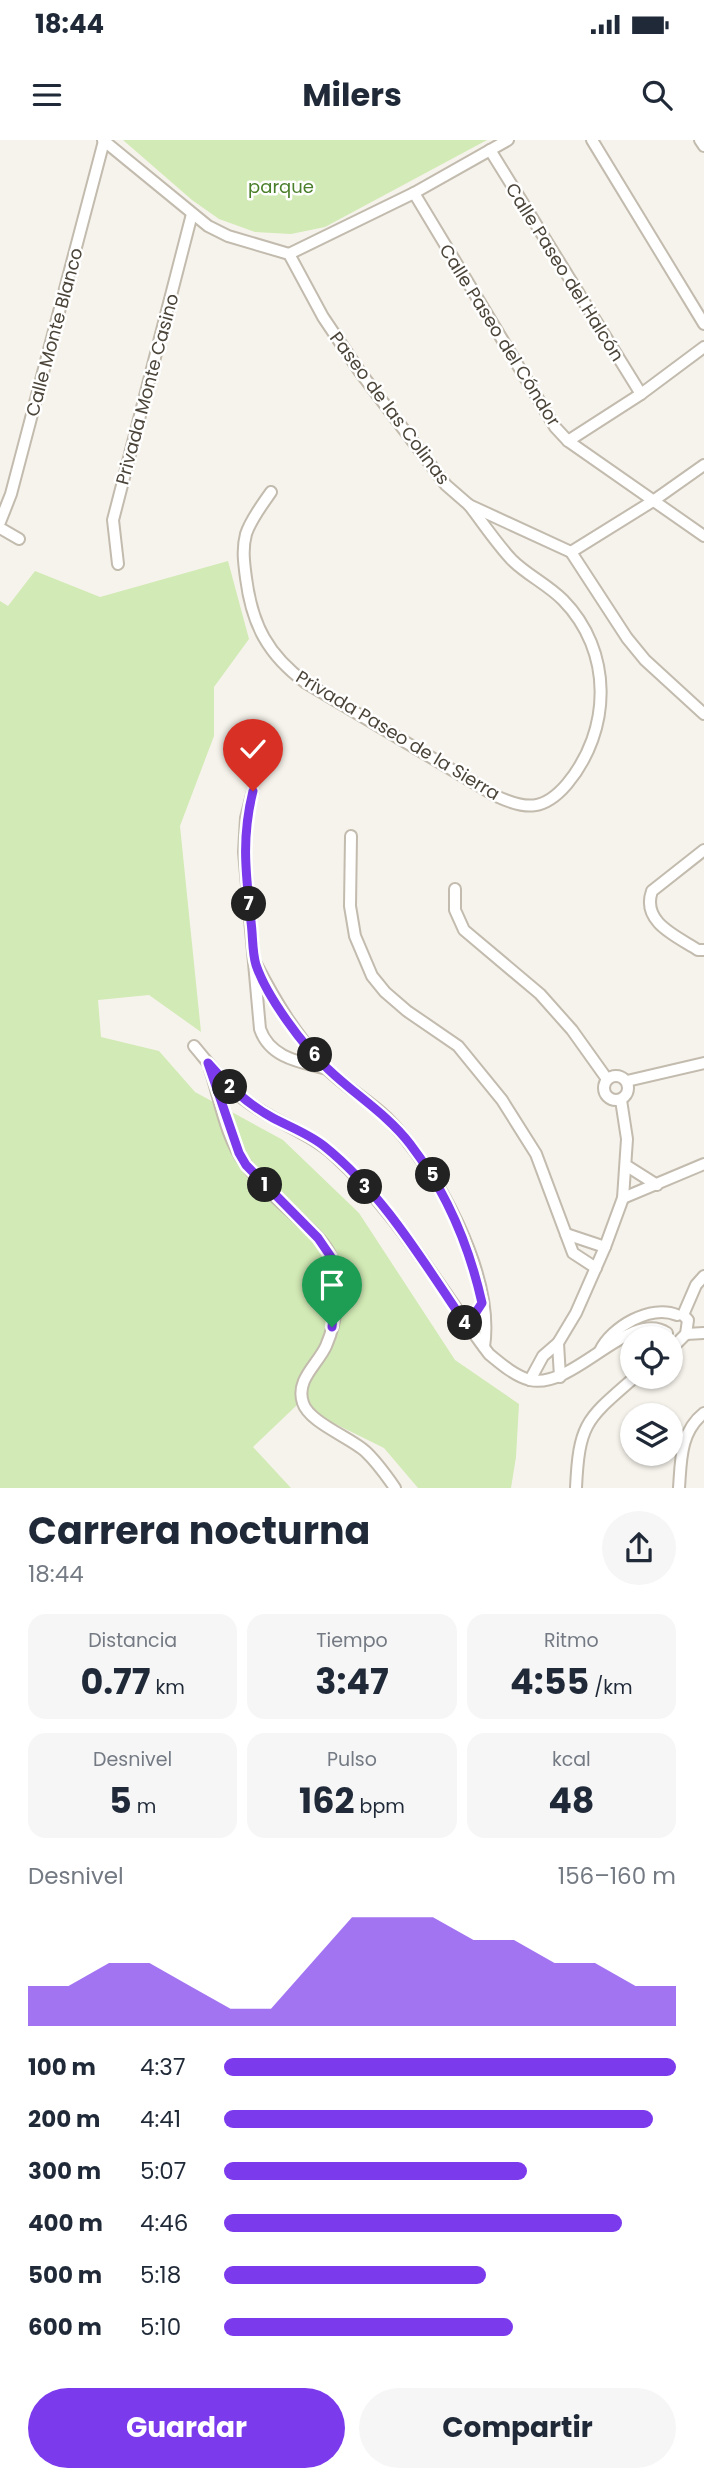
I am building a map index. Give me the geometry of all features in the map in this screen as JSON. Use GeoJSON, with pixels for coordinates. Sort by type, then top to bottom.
{"type":"FeatureCollection","features":[{"type":"Feature","properties":{"kind":"street"},"geometry":{"type":"LineString","coordinates":[[104,140],[208,226],[228,236],[289,254],[414,193],[508,140]]}},
{"type":"Feature","properties":{"kind":"street","name":"Calle Monte Blanco"},"geometry":{"type":"LineString","coordinates":[[0,522],[11,494],[104,140]]}},
{"type":"Feature","properties":{"kind":"street"},"geometry":{"type":"LineString","coordinates":[[592,140],[704,324]]}},
{"type":"Feature","properties":{"kind":"street"},"geometry":{"type":"LineString","coordinates":[[701,140],[704,146]]}},
{"type":"Feature","properties":{"kind":"street","name":"Calle Paseo del Halcón"},"geometry":{"type":"LineString","coordinates":[[490,150],[641,394]]}},
{"type":"Feature","properties":{"kind":"street","name":"Calle Paseo del Cóndor"},"geometry":{"type":"LineString","coordinates":[[414,193],[540,403],[568,441],[704,536]]}},
{"type":"Feature","properties":{"kind":"street","name":"Privada Monte Casino"},"geometry":{"type":"LineString","coordinates":[[118,564],[113,520],[192,214]]}},
{"type":"Feature","properties":{"kind":"street","name":"Paseo de las Colinas"},"geometry":{"type":"LineString","coordinates":[[289,254],[323,317],[360,372],[446,485],[469,505],[571,552]]}},
{"type":"Feature","properties":{"kind":"street"},"geometry":{"type":"LineString","coordinates":[[568,441],[641,394],[704,347]]}},
{"type":"Feature","properties":{"kind":"street"},"geometry":{"type":"LineString","coordinates":[[704,465],[653,501],[571,552],[627,638],[645,660],[704,714]]}},
{"type":"Feature","properties":{"kind":"street","name":"Privada Paseo de la Sierra"},"geometry":{"type":"LineString","coordinates":[[271,492],[247,531],[244,561],[253,613],[261,635],[273,652],[306,683],[496,796],[520,805],[539,805],[548,802],[562,790],[575,775],[590,749],[598,722],[601,698],[598,660],[592,641],[579,618],[562,598],[514,562],[469,505]]}},
{"type":"Feature","properties":{"kind":"street"},"geometry":{"type":"LineString","coordinates":[[0,528],[19,538]]}},
{"type":"Feature","properties":{"kind":"street"},"geometry":{"type":"LineString","coordinates":[[253,791],[246,818],[244,852],[256,964],[258,1020],[267,1044],[272,1049],[289,1058],[327,1069]]}},
{"type":"Feature","properties":{"kind":"street"},"geometry":{"type":"LineString","coordinates":[[351,836],[350,906],[355,936],[372,976],[385,992],[407,1011],[458,1046],[502,1100],[536,1154],[573,1253],[596,1268]]}},
{"type":"Feature","properties":{"kind":"street"},"geometry":{"type":"LineString","coordinates":[[704,850],[652,891],[649,899],[649,911],[653,919],[698,950],[704,950]]}},
{"type":"Feature","properties":{"kind":"street"},"geometry":{"type":"LineString","coordinates":[[455,888],[457,916],[464,930],[540,994],[572,1030],[607,1079]]}},
{"type":"Feature","properties":{"kind":"street"},"geometry":{"type":"LineString","coordinates":[[256,964],[288,1023],[327,1069],[385,1116],[409,1142],[433,1175],[459,1227],[482,1303],[486,1328],[484,1348]]}},
{"type":"Feature","properties":{"kind":"street"},"geometry":{"type":"LineString","coordinates":[[194,1046],[228,1086],[247,1102],[306,1134],[337,1157],[391,1218],[484,1348],[506,1367],[530,1380],[560,1377],[620,1340]]}},
{"type":"Feature","properties":{"kind":"street"},"geometry":{"type":"LineString","coordinates":[[208,1063],[235,1143],[246,1165],[318,1238],[331,1257],[337,1280],[332,1327],[326,1348],[309,1370],[301,1394],[307,1411],[364,1451],[396,1488]]}},
{"type":"Feature","properties":{"kind":"street"},"geometry":{"type":"LineString","coordinates":[[621,1100],[606,1096],[604,1087],[607,1079],[615,1076],[626,1081],[704,1063]]}},
{"type":"Feature","properties":{"kind":"street"},"geometry":{"type":"LineString","coordinates":[[530,1380],[543,1356],[558,1343],[576,1313],[623,1198],[626,1123],[621,1100],[629,1089],[626,1081]]}},
{"type":"Feature","properties":{"kind":"street"},"geometry":{"type":"LineString","coordinates":[[623,1198],[704,1164]]}},
{"type":"Feature","properties":{"kind":"street"},"geometry":{"type":"LineString","coordinates":[[626,1166],[657,1185]]}},
{"type":"Feature","properties":{"kind":"street"},"geometry":{"type":"LineString","coordinates":[[566,1234],[605,1247]]}},
{"type":"Feature","properties":{"kind":"street"},"geometry":{"type":"LineString","coordinates":[[668,1326],[680,1315],[704,1276]]}},
{"type":"Feature","properties":{"kind":"street"},"geometry":{"type":"LineString","coordinates":[[467,1326],[482,1303]]}},
{"type":"Feature","properties":{"kind":"street"},"geometry":{"type":"LineString","coordinates":[[600,1351],[605,1340],[646,1314],[661,1311],[680,1315],[688,1320],[689,1326],[683,1337]]}},
{"type":"Feature","properties":{"kind":"street"},"geometry":{"type":"LineString","coordinates":[[686,1334],[704,1334]]}},
{"type":"Feature","properties":{"kind":"street"},"geometry":{"type":"LineString","coordinates":[[558,1343],[560,1377]]}},
{"type":"Feature","properties":{"kind":"street"},"geometry":{"type":"LineString","coordinates":[[576,1488],[580,1439],[586,1426],[622,1389]]}},
{"type":"Feature","properties":{"kind":"street"},"geometry":{"type":"LineString","coordinates":[[679,1488],[681,1454],[687,1432],[704,1413]]}},
{"type":"Feature","properties":{"kind":"green space","name":"parque"},"geometry":{"type":"Polygon","coordinates":[[[123,140],[487,140],[325,227],[291,234],[255,232],[219,219],[192,200],[123,140]]]}},
{"type":"Feature","properties":{"kind":"green space"},"geometry":{"type":"Polygon","coordinates":[[[228,561],[249,639],[214,687],[214,736],[180,826],[201,1032],[149,995],[98,1000],[101,1037],[159,1051],[195,1092],[283,1140],[359,1213],[455,1360],[519,1404],[511,1488],[418,1488],[384,1448],[297,1405],[253,1447],[291,1488],[0,1488],[0,601],[8,606],[35,571],[100,597],[228,561]]]}},
{"type":"Feature","properties":{"kind":"route"},"geometry":{"type":"LineString","coordinates":[[253,791],[246,818],[244,852],[256,964],[278,1007],[300,1038],[327,1069],[385,1116],[409,1142],[433,1175],[459,1227],[482,1303],[467,1326],[391,1218],[337,1157],[306,1134],[247,1102],[228,1086],[208,1063],[228,1125],[246,1165],[318,1238],[331,1257],[337,1280],[332,1327]]}}]}
